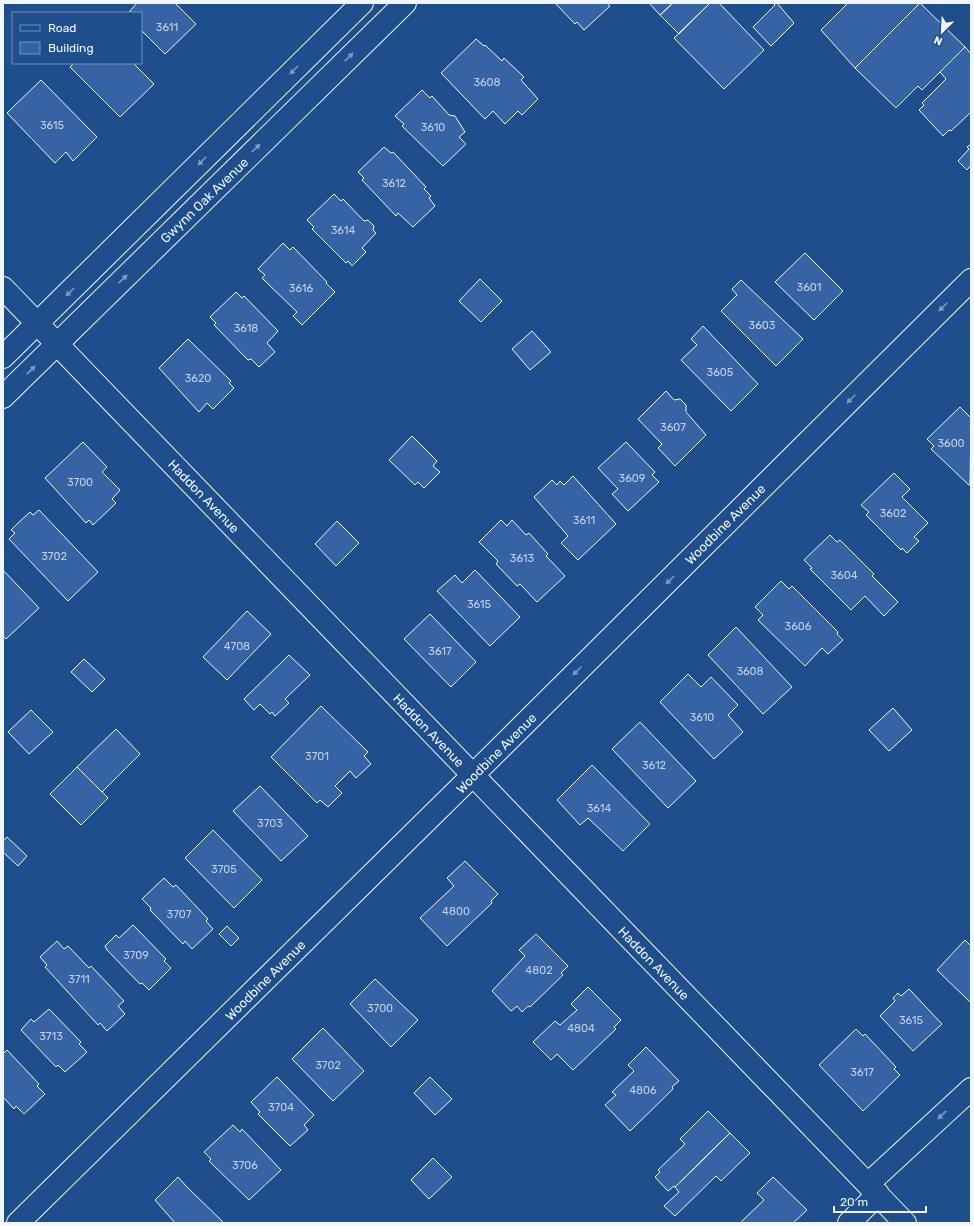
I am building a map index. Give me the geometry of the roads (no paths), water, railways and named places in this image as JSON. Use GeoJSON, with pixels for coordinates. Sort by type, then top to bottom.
{"type":"FeatureCollection","features":[{"type":"Feature","properties":{"kind":"street"},"geometry":{"type":"LineString","coordinates":[[3,357],[362,3]]}},
{"type":"Feature","properties":{"kind":"street","name":"Gwynn Oak Avenue"},"geometry":{"type":"LineString","coordinates":[[3,397],[405,3]]}},
{"type":"Feature","properties":{"kind":"street","name":"Woodbine Avenue"},"geometry":{"type":"LineString","coordinates":[[18,1223],[473,775],[971,280]]}},
{"type":"Feature","properties":{"kind":"street","name":"Haddon Avenue"},"geometry":{"type":"LineString","coordinates":[[3,288],[906,1223]]}},
{"type":"Feature","properties":{"kind":"street"},"geometry":{"type":"LineString","coordinates":[[849,1223],[873,1189],[971,1088]]}}]}
